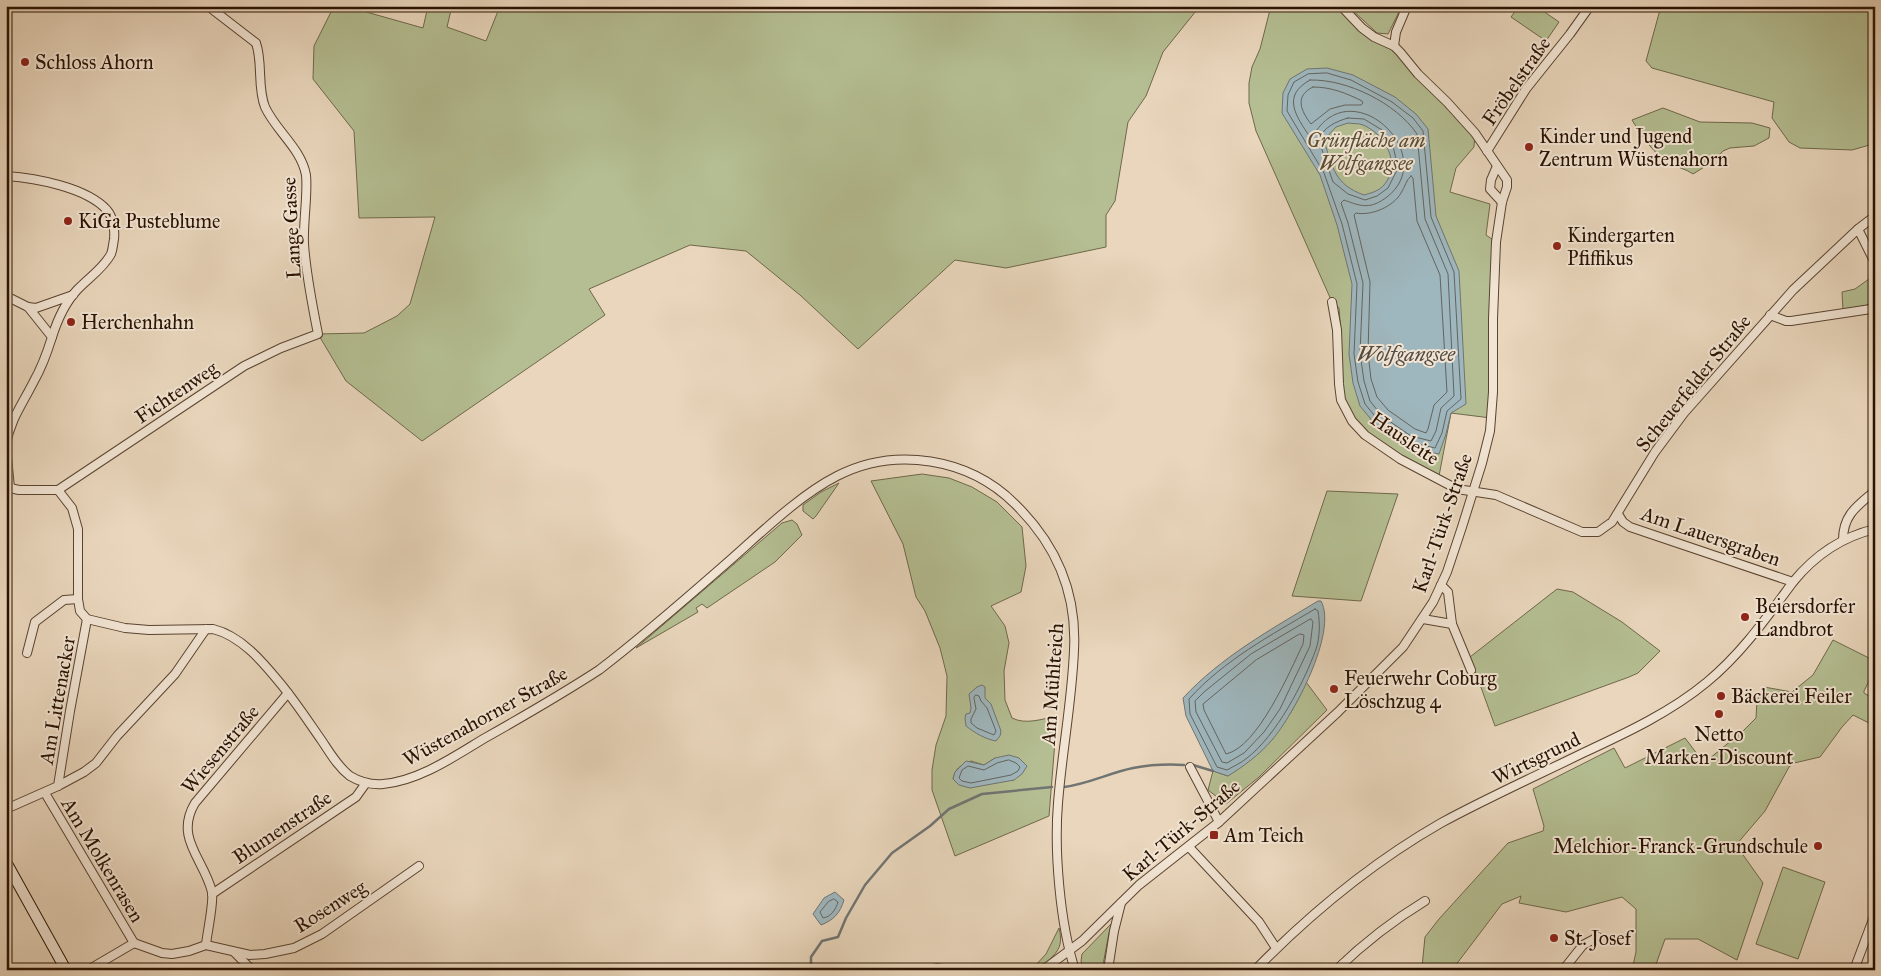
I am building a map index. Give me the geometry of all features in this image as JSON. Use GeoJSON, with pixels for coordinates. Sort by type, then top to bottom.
{"type":"FeatureCollection","features":[{"type":"Feature","properties":{"kind":"street","name":"Lange Gasse"},"geometry":{"type":"LineString","coordinates":[[208,6],[256,43],[259,52],[265,105],[269,114],[303,164],[306,177],[304,244],[318,334]]}},
{"type":"Feature","properties":{"kind":"street"},"geometry":{"type":"LineString","coordinates":[[1341,6],[1362,28],[1374,37],[1394,46],[1396,32],[1407,6]]}},
{"type":"Feature","properties":{"kind":"street","name":"Fröbelstraße"},"geometry":{"type":"LineString","coordinates":[[1488,151],[1522,95],[1590,6]]}},
{"type":"Feature","properties":{"kind":"street","name":"Karl-Türk-Straße"},"geometry":{"type":"LineString","coordinates":[[1043,970],[1082,941],[1147,879],[1219,822],[1394,656],[1423,619],[1442,585],[1482,463],[1490,431],[1493,392],[1493,319],[1496,252],[1502,202],[1507,187],[1507,180],[1475,133],[1457,112],[1418,74],[1394,46]]}},
{"type":"Feature","properties":{"kind":"street"},"geometry":{"type":"LineString","coordinates":[[1496,166],[1490,189],[1502,202]]}},
{"type":"Feature","properties":{"kind":"street"},"geometry":{"type":"LineString","coordinates":[[6,176],[19,177],[78,191],[99,202],[108,211],[113,222],[114,233],[111,253],[97,271],[73,294],[56,324],[47,353],[14,416],[6,445],[8,489],[58,490],[72,508],[78,529],[78,600],[80,611],[87,619],[125,628],[141,630],[206,629],[222,631],[248,648],[288,693],[339,766],[349,775],[366,783]]}},
{"type":"Feature","properties":{"kind":"street","name":"Scheuerfelder Straße"},"geometry":{"type":"LineString","coordinates":[[1472,492],[1485,492],[1496,495],[1565,525],[1590,533],[1606,528],[1618,514],[1634,485],[1675,424],[1770,315],[1813,270],[1875,216]]}},
{"type":"Feature","properties":{"kind":"street"},"geometry":{"type":"LineString","coordinates":[[1858,229],[1875,263]]}},
{"type":"Feature","properties":{"kind":"street"},"geometry":{"type":"LineString","coordinates":[[6,296],[28,307],[36,308],[73,294]]}},
{"type":"Feature","properties":{"kind":"street","name":"Hausleite"},"geometry":{"type":"LineString","coordinates":[[1332,302],[1338,330],[1341,400],[1352,421],[1365,435],[1400,459],[1450,486],[1472,492]]}},
{"type":"Feature","properties":{"kind":"street"},"geometry":{"type":"LineString","coordinates":[[28,307],[52,337]]}},
{"type":"Feature","properties":{"kind":"street","name":"Scheuerfelder Straße"},"geometry":{"type":"LineString","coordinates":[[1770,315],[1791,321],[1875,307]]}},
{"type":"Feature","properties":{"kind":"street","name":"Fichtenweg"},"geometry":{"type":"LineString","coordinates":[[58,490],[244,366],[281,348],[318,334]]}},
{"type":"Feature","properties":{"kind":"street","name":"Wüstenahorner Straße"},"geometry":{"type":"LineString","coordinates":[[366,783],[382,784],[400,781],[443,762],[599,670],[800,501],[838,475],[857,467],[894,460],[929,461]]}},
{"type":"Feature","properties":{"kind":"street","name":"Am Mühlteich"},"geometry":{"type":"LineString","coordinates":[[929,461],[945,464],[967,472],[1010,498],[1040,530],[1054,554],[1067,584],[1072,612],[1075,650],[1058,805],[1057,835],[1064,917],[1069,950],[1075,970]]}},
{"type":"Feature","properties":{"kind":"street"},"geometry":{"type":"LineString","coordinates":[[1843,540],[1845,522],[1849,515],[1875,491]]}},
{"type":"Feature","properties":{"kind":"street","name":"Am Lauersgraben"},"geometry":{"type":"LineString","coordinates":[[1618,514],[1623,522],[1630,527],[1793,582],[1812,561],[1843,540],[1875,529]]}},
{"type":"Feature","properties":{"kind":"street","name":"Wirtsgrund"},"geometry":{"type":"LineString","coordinates":[[1255,970],[1276,948],[1332,898],[1366,871],[1441,824],[1612,740],[1691,694],[1726,665],[1752,637],[1793,582]]}},
{"type":"Feature","properties":{"kind":"street"},"geometry":{"type":"LineString","coordinates":[[1442,585],[1448,592],[1452,624],[1471,670]]}},
{"type":"Feature","properties":{"kind":"street","name":"Am Littenacker"},"geometry":{"type":"LineString","coordinates":[[27,653],[36,622],[64,600],[78,600]]}},
{"type":"Feature","properties":{"kind":"street","name":"Am Littenacker"},"geometry":{"type":"LineString","coordinates":[[58,786],[87,619]]}},
{"type":"Feature","properties":{"kind":"street"},"geometry":{"type":"LineString","coordinates":[[1423,619],[1452,624]]}},
{"type":"Feature","properties":{"kind":"street"},"geometry":{"type":"LineString","coordinates":[[6,809],[45,793],[84,772],[96,763],[175,674],[206,629]]}},
{"type":"Feature","properties":{"kind":"street","name":"Wiesenstraße"},"geometry":{"type":"LineString","coordinates":[[206,945],[212,894],[207,878],[189,842],[187,829],[192,808],[288,693]]}},
{"type":"Feature","properties":{"kind":"street"},"geometry":{"type":"LineString","coordinates":[[1190,767],[1219,822]]}},
{"type":"Feature","properties":{"kind":"street","name":"Blumenstraße"},"geometry":{"type":"LineString","coordinates":[[212,894],[356,797],[366,783]]}},
{"type":"Feature","properties":{"kind":"street","name":"Am Molkenrasen"},"geometry":{"type":"LineString","coordinates":[[45,793],[134,943]]}},
{"type":"Feature","properties":{"kind":"street"},"geometry":{"type":"LineString","coordinates":[[1189,847],[1259,922],[1276,948]]}},
{"type":"Feature","properties":{"kind":"street"},"geometry":{"type":"LineString","coordinates":[[6,862],[66,970]]}},
{"type":"Feature","properties":{"kind":"street","name":"Rosenweg"},"geometry":{"type":"LineString","coordinates":[[206,945],[250,955],[294,948],[322,934],[419,866]]}},
{"type":"Feature","properties":{"kind":"street"},"geometry":{"type":"LineString","coordinates":[[1336,970],[1358,948],[1424,901]]}},
{"type":"Feature","properties":{"kind":"street","name":"Karl-Türk-Straße"},"geometry":{"type":"LineString","coordinates":[[1108,970],[1114,930],[1121,903]]}},
{"type":"Feature","properties":{"kind":"street"},"geometry":{"type":"LineString","coordinates":[[1854,970],[1873,926],[1875,914]]}},
{"type":"Feature","properties":{"kind":"street"},"geometry":{"type":"LineString","coordinates":[[1563,970],[1583,945],[1598,936]]}},
{"type":"Feature","properties":{"kind":"street"},"geometry":{"type":"LineString","coordinates":[[88,970],[134,943],[162,953],[172,954],[206,945]]}},
{"type":"Feature","properties":{"kind":"street"},"geometry":{"type":"LineString","coordinates":[[235,953],[252,970]]}},
{"type":"Feature","properties":{"kind":"street"},"geometry":{"type":"LineString","coordinates":[[928,970],[937,968],[947,970]]}},
{"type":"Feature","properties":{"kind":"green space"},"geometry":{"type":"Polygon","coordinates":[[[334,6],[345,6],[423,28],[428,6],[452,6],[447,27],[486,41],[501,6],[1200,6],[1163,52],[1146,96],[1128,122],[1115,201],[1106,215],[1106,247],[1006,268],[955,260],[858,349],[800,295],[746,251],[690,245],[589,289],[605,315],[422,441],[346,381],[318,334],[364,333],[397,316],[410,304],[435,217],[359,218],[354,131],[313,79],[314,46],[334,6]]]}},
{"type":"Feature","properties":{"kind":"green space","name":"Grünfläche am Wolfgangsee"},"geometry":{"type":"Polygon","coordinates":[[[1271,6],[1341,6],[1362,28],[1394,46],[1475,133],[1474,147],[1456,168],[1450,192],[1490,204],[1486,235],[1496,242],[1491,418],[1451,413],[1439,476],[1381,443],[1355,421],[1347,408],[1342,393],[1339,308],[1332,302],[1256,131],[1249,103],[1249,83],[1252,67],[1260,49],[1271,6]]]}},
{"type":"Feature","properties":{"kind":"green space"},"geometry":{"type":"Polygon","coordinates":[[[1348,6],[1402,6],[1388,34],[1377,33],[1348,6]]]}},
{"type":"Feature","properties":{"kind":"green space"},"geometry":{"type":"Polygon","coordinates":[[[1519,6],[1536,6],[1559,22],[1546,41],[1511,17],[1519,6]]]}},
{"type":"Feature","properties":{"kind":"green space"},"geometry":{"type":"Polygon","coordinates":[[[1661,6],[1875,6],[1875,140],[1873,144],[1852,150],[1800,148],[1789,142],[1772,118],[1774,102],[1652,68],[1646,61],[1661,6]]]}},
{"type":"Feature","properties":{"kind":"green space"},"geometry":{"type":"Polygon","coordinates":[[[1663,108],[1700,122],[1752,123],[1770,128],[1769,138],[1754,146],[1730,148],[1723,151],[1714,161],[1693,174],[1659,156],[1644,139],[1632,120],[1663,108]]]}},
{"type":"Feature","properties":{"kind":"green space"},"geometry":{"type":"Polygon","coordinates":[[[1869,279],[1875,295],[1872,304],[1843,310],[1842,292],[1855,289],[1869,279]]]}},
{"type":"Feature","properties":{"kind":"green space"},"geometry":{"type":"Polygon","coordinates":[[[922,474],[949,478],[972,487],[997,502],[1022,527],[1026,566],[1021,592],[991,606],[1005,626],[1009,643],[1004,671],[1005,700],[1012,718],[1028,721],[1057,716],[1049,816],[955,856],[932,790],[932,770],[936,745],[946,716],[947,676],[940,648],[925,611],[916,597],[903,544],[871,481],[922,474]],[[995,758],[984,765],[971,761],[964,764],[959,767],[953,779],[1014,780],[995,758]]]}},
{"type":"Feature","properties":{"kind":"green space"},"geometry":{"type":"Polygon","coordinates":[[[839,483],[813,519],[803,511],[803,505],[821,492],[839,483]]]}},
{"type":"Feature","properties":{"kind":"green space"},"geometry":{"type":"Polygon","coordinates":[[[1327,491],[1398,494],[1361,601],[1292,596],[1327,491]]]}},
{"type":"Feature","properties":{"kind":"green space"},"geometry":{"type":"Polygon","coordinates":[[[792,520],[797,524],[802,535],[775,562],[707,608],[702,604],[696,608],[698,612],[636,648],[782,523],[792,520]]]}},
{"type":"Feature","properties":{"kind":"green space"},"geometry":{"type":"Polygon","coordinates":[[[1557,589],[1573,592],[1622,622],[1660,651],[1638,673],[1495,726],[1470,657],[1557,589]]]}},
{"type":"Feature","properties":{"kind":"green space"},"geometry":{"type":"Polygon","coordinates":[[[1833,640],[1875,661],[1875,669],[1864,693],[1875,700],[1875,726],[1853,715],[1820,757],[1794,763],[1789,767],[1765,811],[1736,845],[1763,883],[1737,960],[1698,939],[1665,939],[1654,970],[1632,970],[1636,952],[1636,909],[1622,897],[1566,912],[1519,903],[1521,896],[1502,904],[1452,970],[1425,970],[1422,967],[1425,937],[1439,919],[1508,843],[1543,831],[1544,826],[1533,789],[1614,748],[1625,768],[1685,738],[1704,763],[1756,718],[1757,700],[1764,687],[1792,692],[1813,675],[1833,640]]]}},
{"type":"Feature","properties":{"kind":"green space"},"geometry":{"type":"Polygon","coordinates":[[[1306,682],[1327,710],[1259,777],[1226,804],[1208,790],[1213,771],[1228,776],[1290,714],[1306,682]]]}},
{"type":"Feature","properties":{"kind":"green space"},"geometry":{"type":"Polygon","coordinates":[[[1783,867],[1825,882],[1798,959],[1756,944],[1783,867]]]}},
{"type":"Feature","properties":{"kind":"green space"},"geometry":{"type":"Polygon","coordinates":[[[1111,924],[1112,927],[1109,933],[1102,970],[1083,970],[1082,954],[1111,924]]]}},
{"type":"Feature","properties":{"kind":"green space"},"geometry":{"type":"Polygon","coordinates":[[[1059,928],[1059,947],[1053,956],[1038,970],[1034,967],[1046,954],[1059,928]]]}},
{"type":"Feature","properties":{"kind":"water","name":"Wolfgangsee"},"geometry":{"type":"Polygon","coordinates":[[[1327,68],[1353,75],[1395,97],[1416,114],[1428,129],[1436,216],[1459,271],[1466,404],[1451,413],[1439,454],[1407,447],[1375,424],[1360,406],[1353,383],[1349,354],[1352,284],[1337,225],[1320,175],[1282,113],[1283,93],[1290,79],[1307,69],[1327,68]],[[1348,123],[1336,127],[1324,140],[1330,159],[1336,174],[1347,186],[1364,195],[1372,193],[1382,187],[1389,177],[1391,159],[1388,150],[1384,142],[1371,129],[1360,124],[1348,123]]]}},
{"type":"Feature","properties":{"kind":"water"},"geometry":{"type":"Polygon","coordinates":[[[1318,601],[1321,601],[1325,615],[1319,652],[1291,713],[1272,740],[1246,764],[1228,776],[1213,771],[1186,716],[1183,698],[1230,657],[1318,601]]]}},
{"type":"Feature","properties":{"kind":"water"},"geometry":{"type":"Polygon","coordinates":[[[982,685],[985,687],[985,698],[991,704],[1001,731],[996,741],[980,735],[966,726],[966,714],[970,713],[971,708],[969,694],[982,685]]]}},
{"type":"Feature","properties":{"kind":"water"},"geometry":{"type":"Polygon","coordinates":[[[1009,755],[1019,758],[1027,766],[1022,774],[1014,780],[970,788],[959,785],[953,779],[955,772],[966,761],[984,765],[995,758],[1009,755]]]}},
{"type":"Feature","properties":{"kind":"water"},"geometry":{"type":"Polygon","coordinates":[[[835,892],[844,900],[842,905],[830,921],[821,925],[813,914],[824,898],[835,892]]]}},
{"type":"Feature","properties":{"kind":"waterway"},"geometry":{"type":"LineString","coordinates":[[1064,787],[1133,768],[1158,765],[1184,765]]}},
{"type":"Feature","properties":{"kind":"waterway"},"geometry":{"type":"LineString","coordinates":[[1193,765],[1213,771]]}},
{"type":"Feature","properties":{"kind":"waterway"},"geometry":{"type":"LineString","coordinates":[[811,970],[811,957],[822,941],[838,937],[846,918],[865,885],[892,853],[930,826],[949,809],[982,794],[1052,787]]}},
{"type":"Feature","properties":{"kind":"place","name":"Schloss Ahorn"},"geometry":{"type":"Point","coordinates":[25,62]}},
{"type":"Feature","properties":{"kind":"place","name":"Kinder und Jugend Zentrum Wüstenahorn"},"geometry":{"type":"Point","coordinates":[1529,147]}},
{"type":"Feature","properties":{"kind":"place","name":"KiGa Pusteblume"},"geometry":{"type":"Point","coordinates":[68,221]}},
{"type":"Feature","properties":{"kind":"place","name":"Kindergarten Pfiffikus"},"geometry":{"type":"Point","coordinates":[1557,246]}},
{"type":"Feature","properties":{"kind":"place","name":"Herchenhahn"},"geometry":{"type":"Point","coordinates":[71,322]}},
{"type":"Feature","properties":{"kind":"place","name":"Beiersdorfer Landbrot"},"geometry":{"type":"Point","coordinates":[1745,617]}},
{"type":"Feature","properties":{"kind":"place","name":"Feuerwehr Coburg Löschzug 4"},"geometry":{"type":"Point","coordinates":[1334,689]}},
{"type":"Feature","properties":{"kind":"place","name":"Bäckerei Feiler"},"geometry":{"type":"Point","coordinates":[1721,696]}},
{"type":"Feature","properties":{"kind":"place","name":"Netto Marken-Discount"},"geometry":{"type":"Point","coordinates":[1719,714]}},
{"type":"Feature","properties":{"kind":"place","name":"Am Teich"},"geometry":{"type":"Point","coordinates":[1214,835]}},
{"type":"Feature","properties":{"kind":"place","name":"Melchior-Franck-Grundschule"},"geometry":{"type":"Point","coordinates":[1818,846]}},
{"type":"Feature","properties":{"kind":"place","name":"St. Josef"},"geometry":{"type":"Point","coordinates":[1554,938]}}]}
